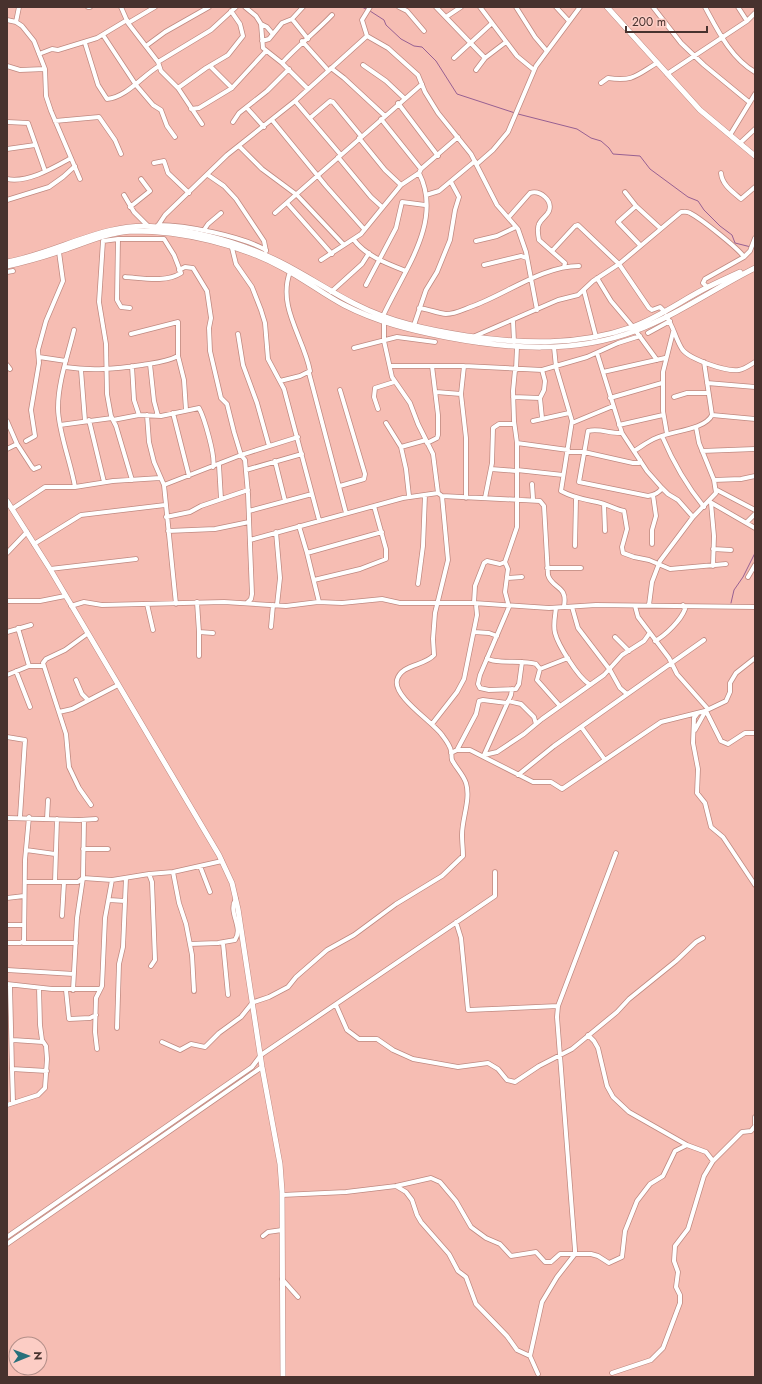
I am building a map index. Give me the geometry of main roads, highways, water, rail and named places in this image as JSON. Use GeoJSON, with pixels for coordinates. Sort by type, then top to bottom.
{"type":"FeatureCollection","features":[{"type":"Feature","properties":{"kind":"main road"},"geometry":{"type":"LineString","coordinates":[[607,7],[700,110],[755,156]]}},
{"type":"Feature","properties":{"kind":"main road"},"geometry":{"type":"LineString","coordinates":[[7,262],[63,246],[111,229],[157,226],[204,235],[265,252],[331,292],[413,328],[465,340],[554,347],[602,340],[634,329],[755,268]]}},
{"type":"Feature","properties":{"kind":"main road"},"geometry":{"type":"LineString","coordinates":[[7,266],[59,252],[109,234],[134,231],[182,236],[232,248],[276,264],[344,305],[384,323],[515,344],[596,337],[634,329]]}},
{"type":"Feature","properties":{"kind":"main road"},"geometry":{"type":"LineString","coordinates":[[666,314],[707,287],[755,265]]}},
{"type":"Feature","properties":{"kind":"main road"},"geometry":{"type":"LineString","coordinates":[[7,501],[50,569],[222,861],[232,883],[254,1002],[252,1009],[280,1164],[282,1195],[283,1377]]}},
{"type":"Feature","properties":{"kind":"waterway"},"geometry":{"type":"LineString","coordinates":[[362,7],[366,9]]}},
{"type":"Feature","properties":{"kind":"waterway"},"geometry":{"type":"LineString","coordinates":[[370,11],[384,20],[386,25],[401,39],[414,46],[422,47],[436,61],[457,94],[515,113]]}},
{"type":"Feature","properties":{"kind":"waterway"},"geometry":{"type":"LineString","coordinates":[[518,114],[577,129],[591,138],[601,141],[613,154],[640,156],[650,169],[688,197],[698,201],[704,210],[720,226],[732,235],[735,243],[751,247]]}},
{"type":"Feature","properties":{"kind":"waterway"},"geometry":{"type":"LineString","coordinates":[[731,603],[734,590],[743,577],[755,553]]}}]}
